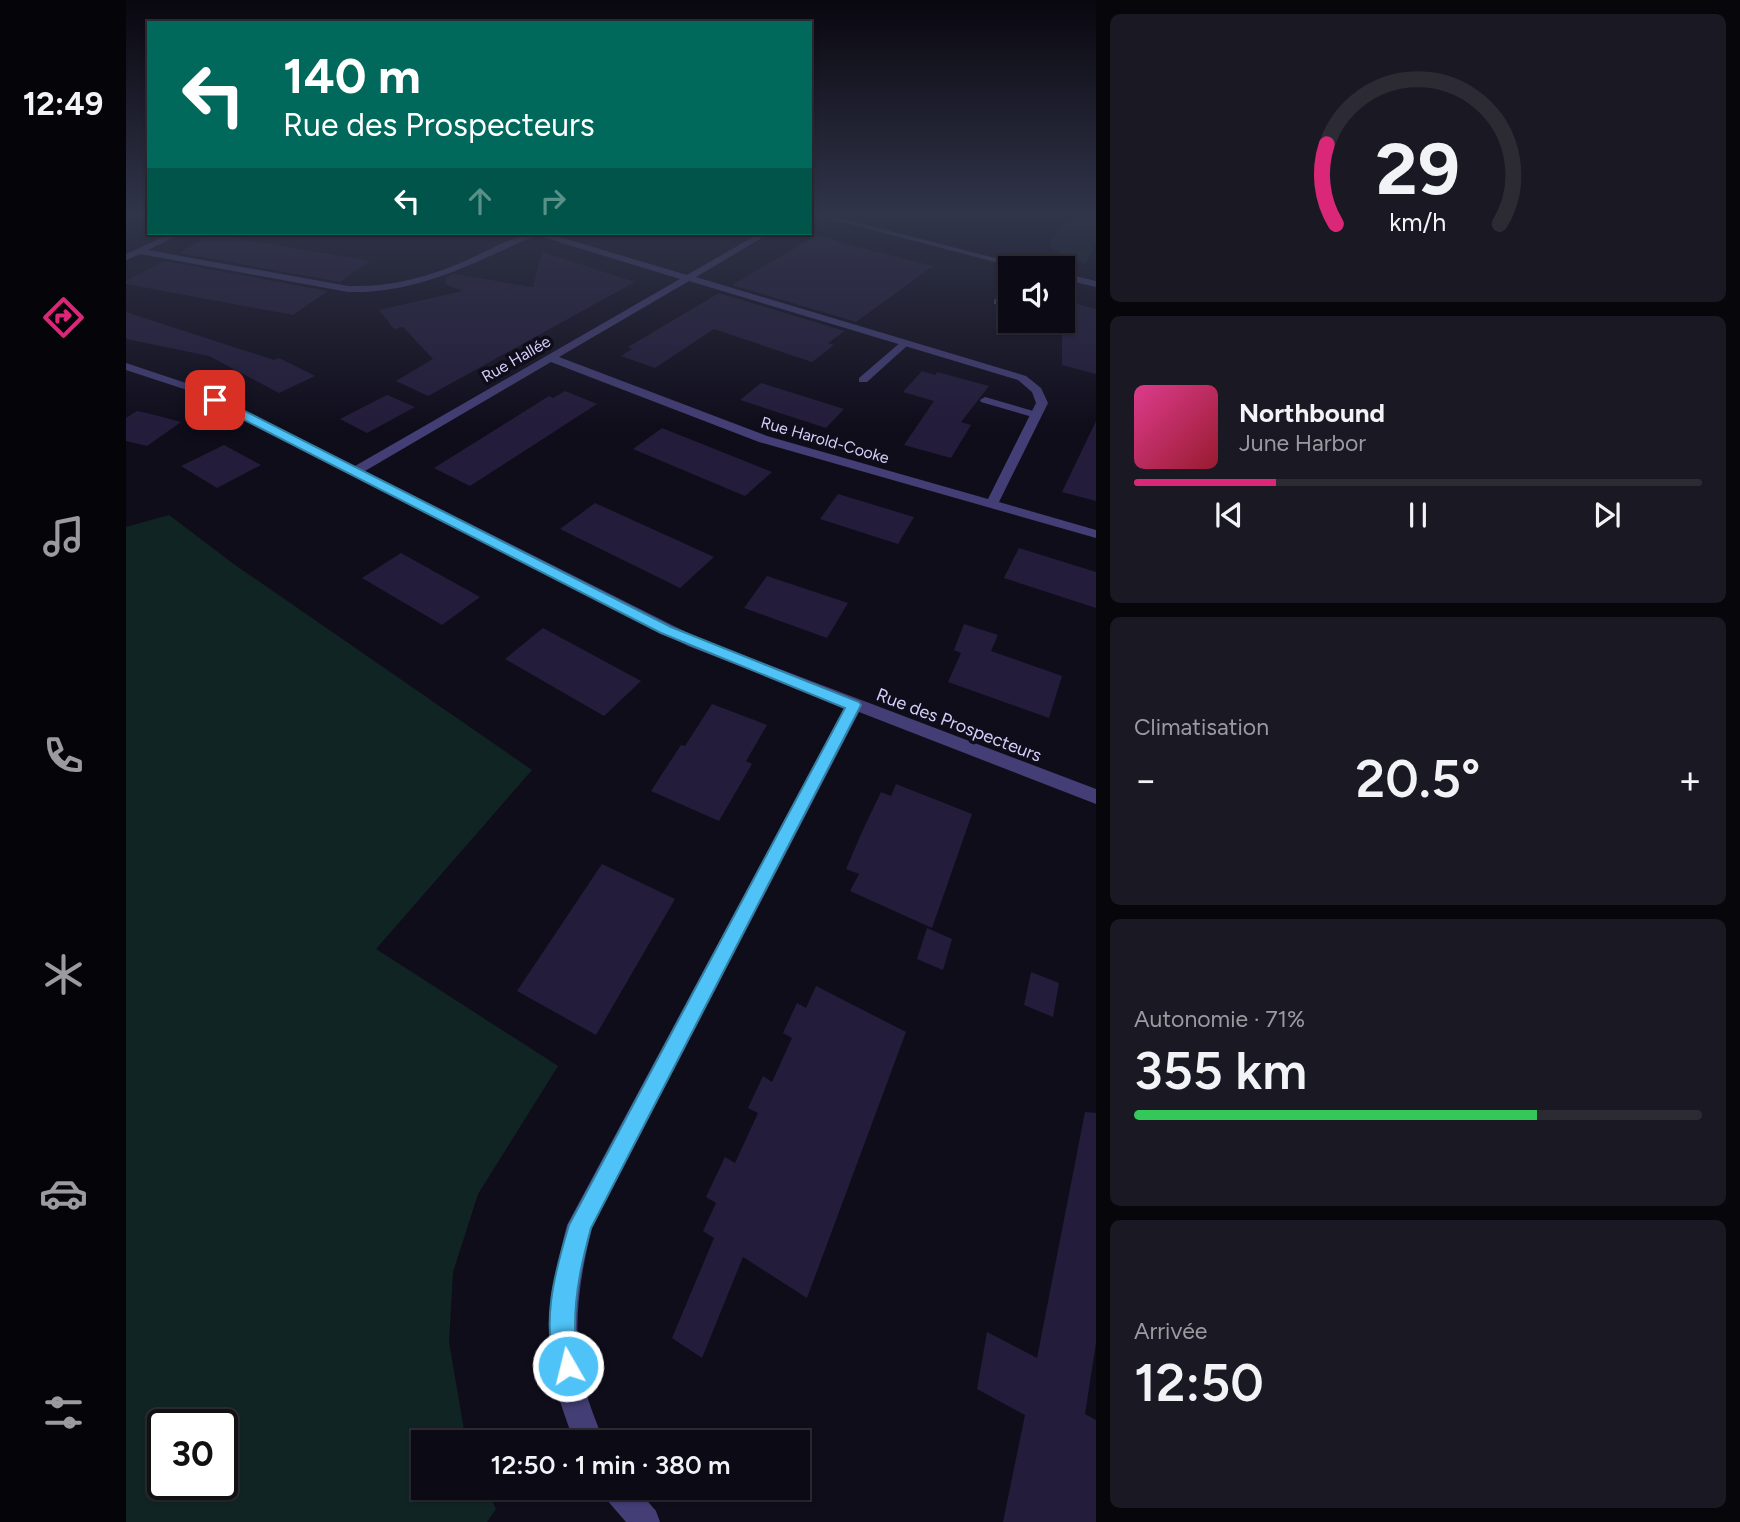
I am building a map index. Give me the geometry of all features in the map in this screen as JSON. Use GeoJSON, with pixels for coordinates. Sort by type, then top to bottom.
{"type":"FeatureCollection","features":[{"type":"Feature","properties":{"kind":"street"},"geometry":{"type":"LineString","coordinates":[[332,286],[373,290],[407,286]]}},
{"type":"Feature","properties":{"kind":"street","name":"Rue Hallée"},"geometry":{"type":"LineString","coordinates":[[355,471],[674,286]]}},
{"type":"Feature","properties":{"kind":"street"},"geometry":{"type":"LineString","coordinates":[[714,286],[1022,378],[1031,383],[1041,396],[1042,402],[992,504]]}},
{"type":"Feature","properties":{"kind":"street","name":"Rue Harold-Cooke"},"geometry":{"type":"LineString","coordinates":[[551,358],[763,439],[1096,534]]}},
{"type":"Feature","properties":{"kind":"street","name":"Rue des Prospecteurs"},"geometry":{"type":"LineString","coordinates":[[129,373],[145,372],[191,388],[666,630],[853,705],[1096,797]]}},
{"type":"Feature","properties":{"kind":"street"},"geometry":{"type":"LineString","coordinates":[[585,1430],[570,1385],[562,1328],[566,1273],[580,1225],[853,705]]}},
{"type":"Feature","properties":{"kind":"street"},"geometry":{"type":"LineString","coordinates":[[627,1500],[645,1522]]}},
{"type":"Feature","properties":{"kind":"lane"},"geometry":{"type":"LineString","coordinates":[[863,380],[904,344]]}},
{"type":"Feature","properties":{"kind":"lane"},"geometry":{"type":"LineString","coordinates":[[985,400],[1036,415]]}},
{"type":"Feature","properties":{"kind":"green space"},"geometry":{"type":"Polygon","coordinates":[[[169,515],[235,565],[532,770],[376,949],[558,1066],[478,1194],[453,1272],[449,1342],[464,1430],[411,1430],[411,1500],[492,1500],[496,1509],[487,1522],[126,1522],[126,527],[169,515]]]}},
{"type":"Feature","properties":{"kind":"building"},"geometry":{"type":"Polygon","coordinates":[[[137,286],[301,286],[328,291],[293,315],[137,286]]]}},
{"type":"Feature","properties":{"kind":"building"},"geometry":{"type":"Polygon","coordinates":[[[450,286],[628,286],[428,396],[396,381],[433,359],[403,327],[394,329],[379,310],[463,291],[450,286]]]}},
{"type":"Feature","properties":{"kind":"building"},"geometry":{"type":"Polygon","coordinates":[[[735,286],[905,286],[856,322],[735,286]]]}},
{"type":"Feature","properties":{"kind":"building"},"geometry":{"type":"Polygon","coordinates":[[[719,293],[845,331],[828,343],[834,345],[812,362],[714,329],[655,368],[621,356],[632,349],[628,347],[719,293]]]}},
{"type":"Feature","properties":{"kind":"building"},"geometry":{"type":"Polygon","coordinates":[[[1075,303],[1096,309],[1096,374],[1062,365],[1062,333],[1075,333],[1075,303]]]}},
{"type":"Feature","properties":{"kind":"building"},"geometry":{"type":"Polygon","coordinates":[[[126,312],[274,360],[279,358],[315,376],[279,393],[209,356],[126,339],[126,312]]]}},
{"type":"Feature","properties":{"kind":"building"},"geometry":{"type":"Polygon","coordinates":[[[922,371],[935,375],[937,372],[989,386],[961,422],[971,425],[951,458],[904,445],[934,401],[903,392],[922,371]]]}},
{"type":"Feature","properties":{"kind":"building"},"geometry":{"type":"Polygon","coordinates":[[[761,383],[844,409],[826,428],[740,400],[761,383]]]}},
{"type":"Feature","properties":{"kind":"building"},"geometry":{"type":"Polygon","coordinates":[[[565,391],[597,404],[470,486],[434,468],[549,396],[553,398],[565,391]]]}},
{"type":"Feature","properties":{"kind":"building"},"geometry":{"type":"Polygon","coordinates":[[[387,395],[415,407],[367,433],[340,419],[387,395]]]}},
{"type":"Feature","properties":{"kind":"building"},"geometry":{"type":"Polygon","coordinates":[[[137,411],[181,422],[147,446],[126,441],[126,418],[137,411]]]}},
{"type":"Feature","properties":{"kind":"building"},"geometry":{"type":"Polygon","coordinates":[[[1096,421],[1096,501],[1062,492],[1096,421]]]}},
{"type":"Feature","properties":{"kind":"building"},"geometry":{"type":"Polygon","coordinates":[[[662,428],[772,472],[745,496],[633,449],[662,428]]]}},
{"type":"Feature","properties":{"kind":"building"},"geometry":{"type":"Polygon","coordinates":[[[224,445],[261,465],[217,488],[181,466],[224,445]]]}},
{"type":"Feature","properties":{"kind":"building"},"geometry":{"type":"Polygon","coordinates":[[[838,494],[914,517],[898,544],[820,519],[838,494]]]}},
{"type":"Feature","properties":{"kind":"building"},"geometry":{"type":"Polygon","coordinates":[[[595,503],[714,557],[680,588],[560,529],[595,503]]]}},
{"type":"Feature","properties":{"kind":"building"},"geometry":{"type":"Polygon","coordinates":[[[1019,548],[1096,572],[1096,608],[1004,578],[1019,548]]]}},
{"type":"Feature","properties":{"kind":"building"},"geometry":{"type":"Polygon","coordinates":[[[401,553],[480,597],[442,625],[362,578],[401,553]]]}},
{"type":"Feature","properties":{"kind":"building"},"geometry":{"type":"Polygon","coordinates":[[[767,576],[848,603],[827,638],[744,608],[767,576]]]}},
{"type":"Feature","properties":{"kind":"building"},"geometry":{"type":"Polygon","coordinates":[[[964,624],[998,635],[991,651],[1062,676],[1049,718],[948,682],[961,653],[954,650],[964,624]]]}},
{"type":"Feature","properties":{"kind":"building"},"geometry":{"type":"Polygon","coordinates":[[[543,628],[641,681],[604,716],[505,659],[543,628]]]}},
{"type":"Feature","properties":{"kind":"building"},"geometry":{"type":"Polygon","coordinates":[[[712,704],[767,725],[746,761],[752,764],[719,821],[651,791],[712,704]]]}},
{"type":"Feature","properties":{"kind":"building"},"geometry":{"type":"Polygon","coordinates":[[[896,784],[972,814],[932,928],[850,891],[859,874],[846,869],[881,792],[891,796],[896,784]]]}},
{"type":"Feature","properties":{"kind":"building"},"geometry":{"type":"Polygon","coordinates":[[[602,864],[675,899],[596,1035],[517,991],[602,864]]]}},
{"type":"Feature","properties":{"kind":"building"},"geometry":{"type":"Polygon","coordinates":[[[927,928],[952,939],[943,970],[917,959],[927,928]]]}},
{"type":"Feature","properties":{"kind":"building"},"geometry":{"type":"Polygon","coordinates":[[[1031,972],[1059,983],[1053,1017],[1024,1005],[1031,972]]]}},
{"type":"Feature","properties":{"kind":"building"},"geometry":{"type":"Polygon","coordinates":[[[816,986],[906,1032],[807,1298],[743,1257],[702,1358],[672,1338],[714,1238],[703,1231],[716,1203],[706,1197],[725,1157],[735,1163],[758,1113],[748,1108],[763,1076],[772,1082],[792,1038],[783,1033],[797,1003],[806,1008],[816,986]]]}},
{"type":"Feature","properties":{"kind":"building"},"geometry":{"type":"Polygon","coordinates":[[[1085,1112],[1096,1113],[1096,1343],[1085,1414],[1096,1420],[1096,1522],[1003,1522],[1025,1415],[977,1389],[987,1332],[1037,1358],[1085,1112]]]}},
{"type":"Feature","properties":{"kind":"route"},"geometry":{"type":"LineString","coordinates":[[215,400],[666,630],[853,705],[580,1225],[566,1273],[562,1328],[568,1366]]}}]}
